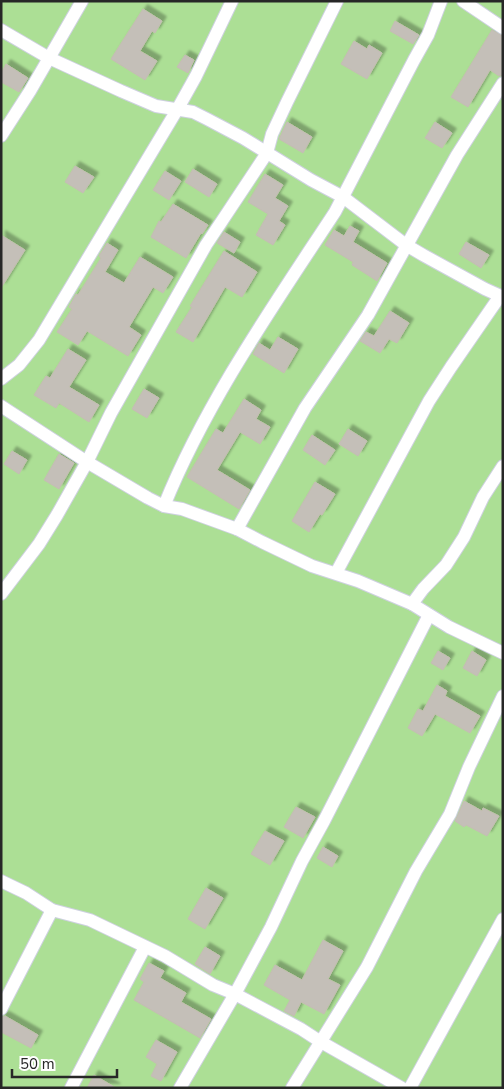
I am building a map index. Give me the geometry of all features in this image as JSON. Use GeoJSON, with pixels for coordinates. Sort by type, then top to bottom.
{"type":"FeatureCollection","features":[{"type":"Feature","properties":{"kind":"street"},"geometry":{"type":"LineString","coordinates":[[1,136],[82,1]]}},
{"type":"Feature","properties":{"kind":"street"},"geometry":{"type":"LineString","coordinates":[[1,378],[19,365],[39,340],[178,110],[232,1]]}},
{"type":"Feature","properties":{"kind":"street"},"geometry":{"type":"LineString","coordinates":[[1,594],[39,544],[87,462],[111,412],[206,245],[267,152],[272,134],[337,1]]}},
{"type":"Feature","properties":{"kind":"street"},"geometry":{"type":"LineString","coordinates":[[164,506],[178,471],[234,370],[342,197],[428,35],[441,1]]}},
{"type":"Feature","properties":{"kind":"street"},"geometry":{"type":"LineString","coordinates":[[463,1],[503,28]]}},
{"type":"Feature","properties":{"kind":"street"},"geometry":{"type":"LineString","coordinates":[[1,30],[48,58],[145,102],[162,108],[193,112],[207,119],[342,197],[406,245],[463,277],[502,296],[429,401],[336,573]]}},
{"type":"Feature","properties":{"kind":"street"},"geometry":{"type":"LineString","coordinates":[[237,528],[305,408],[368,315],[457,155],[503,83]]}},
{"type":"Feature","properties":{"kind":"street"},"geometry":{"type":"LineString","coordinates":[[2,408],[116,480],[164,506],[182,509],[237,528],[312,566],[358,581],[412,604],[450,627],[503,653]]}},
{"type":"Feature","properties":{"kind":"street"},"geometry":{"type":"LineString","coordinates":[[412,604],[450,559],[464,537],[483,497],[503,466]]}},
{"type":"Feature","properties":{"kind":"street"},"geometry":{"type":"LineString","coordinates":[[180,1088],[271,927],[302,860],[324,821],[429,615]]}},
{"type":"Feature","properties":{"kind":"street"},"geometry":{"type":"LineString","coordinates":[[292,1088],[367,966],[416,871],[450,814],[469,767],[503,696]]}},
{"type":"Feature","properties":{"kind":"street"},"geometry":{"type":"LineString","coordinates":[[1,881],[26,893],[52,910],[90,920],[165,956],[213,986],[234,994],[301,1028],[321,1042],[402,1088]]}},
{"type":"Feature","properties":{"kind":"street"},"geometry":{"type":"LineString","coordinates":[[1,1008],[52,910]]}},
{"type":"Feature","properties":{"kind":"street"},"geometry":{"type":"LineString","coordinates":[[410,1088],[503,919]]}},
{"type":"Feature","properties":{"kind":"street"},"geometry":{"type":"LineString","coordinates":[[71,1088],[145,947]]}},
{"type":"Feature","properties":{"kind":"green space"},"geometry":{"type":"Polygon","coordinates":[[[1,1],[503,1],[503,1088],[1,1088],[1,1]]]}},
{"type":"Feature","properties":{"kind":"building"},"geometry":{"type":"Polygon","coordinates":[[[143,9],[162,21],[155,33],[152,31],[140,51],[157,61],[145,80],[111,59],[143,9]]]}},
{"type":"Feature","properties":{"kind":"building"},"geometry":{"type":"Polygon","coordinates":[[[395,21],[419,35],[413,44],[390,31],[395,21]]]}},
{"type":"Feature","properties":{"kind":"building"},"geometry":{"type":"Polygon","coordinates":[[[492,30],[503,36],[503,75],[499,76],[490,70],[468,107],[451,97],[492,30]]]}},
{"type":"Feature","properties":{"kind":"building"},"geometry":{"type":"Polygon","coordinates":[[[354,41],[367,49],[369,45],[382,53],[367,79],[341,64],[354,41]]]}},
{"type":"Feature","properties":{"kind":"building"},"geometry":{"type":"Polygon","coordinates":[[[185,55],[194,60],[188,73],[177,67],[185,55]]]}},
{"type":"Feature","properties":{"kind":"building"},"geometry":{"type":"Polygon","coordinates":[[[6,64],[28,78],[19,92],[1,82],[1,73],[6,64]]]}},
{"type":"Feature","properties":{"kind":"building"},"geometry":{"type":"Polygon","coordinates":[[[287,122],[312,137],[303,153],[279,139],[287,122]]]}},
{"type":"Feature","properties":{"kind":"building"},"geometry":{"type":"Polygon","coordinates":[[[435,122],[452,133],[442,148],[425,138],[435,122]]]}},
{"type":"Feature","properties":{"kind":"building"},"geometry":{"type":"Polygon","coordinates":[[[75,166],[94,177],[83,193],[65,182],[75,166]]]}},
{"type":"Feature","properties":{"kind":"building"},"geometry":{"type":"Polygon","coordinates":[[[193,169],[217,184],[209,197],[185,182],[193,169]]]}},
{"type":"Feature","properties":{"kind":"building"},"geometry":{"type":"Polygon","coordinates":[[[165,171],[181,181],[169,200],[153,190],[165,171]]]}},
{"type":"Feature","properties":{"kind":"building"},"geometry":{"type":"Polygon","coordinates":[[[265,174],[283,185],[275,198],[288,206],[279,221],[285,225],[273,245],[256,235],[268,214],[248,202],[265,174]]]}},
{"type":"Feature","properties":{"kind":"building"},"geometry":{"type":"Polygon","coordinates":[[[173,204],[208,225],[186,258],[151,237],[159,221],[161,222],[173,204]]]}},
{"type":"Feature","properties":{"kind":"building"},"geometry":{"type":"Polygon","coordinates":[[[350,226],[359,231],[353,242],[387,263],[377,281],[352,265],[353,262],[325,245],[334,230],[344,236],[350,226]]]}},
{"type":"Feature","properties":{"kind":"building"},"geometry":{"type":"Polygon","coordinates":[[[224,232],[240,242],[234,253],[217,243],[224,232]]]}},
{"type":"Feature","properties":{"kind":"building"},"geometry":{"type":"Polygon","coordinates":[[[1,235],[25,250],[1,288],[1,235]]]}},
{"type":"Feature","properties":{"kind":"building"},"geometry":{"type":"Polygon","coordinates":[[[466,242],[489,255],[481,268],[459,254],[466,242]]]}},
{"type":"Feature","properties":{"kind":"building"},"geometry":{"type":"Polygon","coordinates":[[[107,243],[118,250],[105,272],[124,283],[140,257],[173,277],[163,293],[153,287],[129,327],[141,335],[128,356],[87,331],[78,345],[57,332],[72,309],[69,307],[76,294],[78,295],[101,258],[99,256],[107,243]]]}},
{"type":"Feature","properties":{"kind":"building"},"geometry":{"type":"Polygon","coordinates":[[[224,251],[257,272],[242,297],[225,287],[193,342],[176,332],[224,251]]]}},
{"type":"Feature","properties":{"kind":"building"},"geometry":{"type":"Polygon","coordinates":[[[390,311],[409,323],[397,343],[389,339],[380,353],[360,341],[366,332],[374,336],[390,311]]]}},
{"type":"Feature","properties":{"kind":"building"},"geometry":{"type":"Polygon","coordinates":[[[278,337],[298,349],[284,373],[253,354],[259,343],[270,350],[278,337]]]}},
{"type":"Feature","properties":{"kind":"building"},"geometry":{"type":"Polygon","coordinates":[[[68,349],[86,360],[69,387],[99,405],[89,422],[59,403],[56,408],[34,395],[46,376],[50,378],[68,349]]]}},
{"type":"Feature","properties":{"kind":"building"},"geometry":{"type":"Polygon","coordinates":[[[144,389],[159,398],[147,418],[132,409],[144,389]]]}},
{"type":"Feature","properties":{"kind":"building"},"geometry":{"type":"Polygon","coordinates":[[[244,399],[261,410],[256,419],[270,427],[260,444],[240,432],[217,470],[250,490],[239,509],[187,477],[216,429],[223,433],[244,399]]]}},
{"type":"Feature","properties":{"kind":"building"},"geometry":{"type":"Polygon","coordinates":[[[348,429],[367,441],[358,456],[339,444],[348,429]]]}},
{"type":"Feature","properties":{"kind":"building"},"geometry":{"type":"Polygon","coordinates":[[[312,435],[335,450],[325,465],[303,450],[312,435]]]}},
{"type":"Feature","properties":{"kind":"building"},"geometry":{"type":"Polygon","coordinates":[[[12,451],[27,460],[19,474],[4,464],[12,451]]]}},
{"type":"Feature","properties":{"kind":"building"},"geometry":{"type":"Polygon","coordinates":[[[59,454],[74,463],[59,489],[44,480],[59,454]]]}},
{"type":"Feature","properties":{"kind":"building"},"geometry":{"type":"Polygon","coordinates":[[[315,482],[335,494],[309,532],[292,521],[315,482]]]}},
{"type":"Feature","properties":{"kind":"building"},"geometry":{"type":"Polygon","coordinates":[[[438,651],[450,658],[443,670],[431,663],[438,651]]]}},
{"type":"Feature","properties":{"kind":"building"},"geometry":{"type":"Polygon","coordinates":[[[472,651],[486,660],[477,676],[463,668],[472,651]]]}},
{"type":"Feature","properties":{"kind":"building"},"geometry":{"type":"Polygon","coordinates":[[[437,685],[447,691],[445,696],[480,716],[470,733],[435,714],[422,736],[408,728],[418,709],[423,711],[437,685]]]}},
{"type":"Feature","properties":{"kind":"building"},"geometry":{"type":"Polygon","coordinates":[[[464,801],[482,811],[483,808],[499,816],[487,836],[466,825],[464,827],[455,821],[464,801]]]}},
{"type":"Feature","properties":{"kind":"building"},"geometry":{"type":"Polygon","coordinates":[[[296,807],[315,817],[303,838],[284,827],[296,807]]]}},
{"type":"Feature","properties":{"kind":"building"},"geometry":{"type":"Polygon","coordinates":[[[265,831],[284,841],[270,865],[251,854],[265,831]]]}},
{"type":"Feature","properties":{"kind":"building"},"geometry":{"type":"Polygon","coordinates":[[[323,847],[338,856],[332,867],[317,858],[323,847]]]}},
{"type":"Feature","properties":{"kind":"building"},"geometry":{"type":"Polygon","coordinates":[[[206,888],[223,898],[205,929],[188,919],[206,888]]]}},
{"type":"Feature","properties":{"kind":"building"},"geometry":{"type":"Polygon","coordinates":[[[323,940],[343,951],[328,979],[340,985],[324,1014],[301,1002],[294,1016],[284,1011],[290,1000],[264,985],[275,965],[302,980],[323,940]]]}},
{"type":"Feature","properties":{"kind":"building"},"geometry":{"type":"Polygon","coordinates":[[[205,947],[220,956],[210,974],[195,964],[205,947]]]}},
{"type":"Feature","properties":{"kind":"building"},"geometry":{"type":"Polygon","coordinates":[[[149,963],[164,971],[160,978],[186,993],[181,1002],[211,1019],[200,1038],[134,1000],[144,982],[140,979],[149,963]]]}},
{"type":"Feature","properties":{"kind":"building"},"geometry":{"type":"Polygon","coordinates":[[[5,1016],[38,1035],[31,1048],[1,1032],[1,1017],[5,1016]]]}},
{"type":"Feature","properties":{"kind":"building"},"geometry":{"type":"Polygon","coordinates":[[[156,1040],[177,1052],[161,1081],[151,1076],[157,1064],[146,1057],[156,1040]]]}},
{"type":"Feature","properties":{"kind":"building"},"geometry":{"type":"Polygon","coordinates":[[[94,1075],[116,1088],[87,1088],[94,1075]]]}}]}
